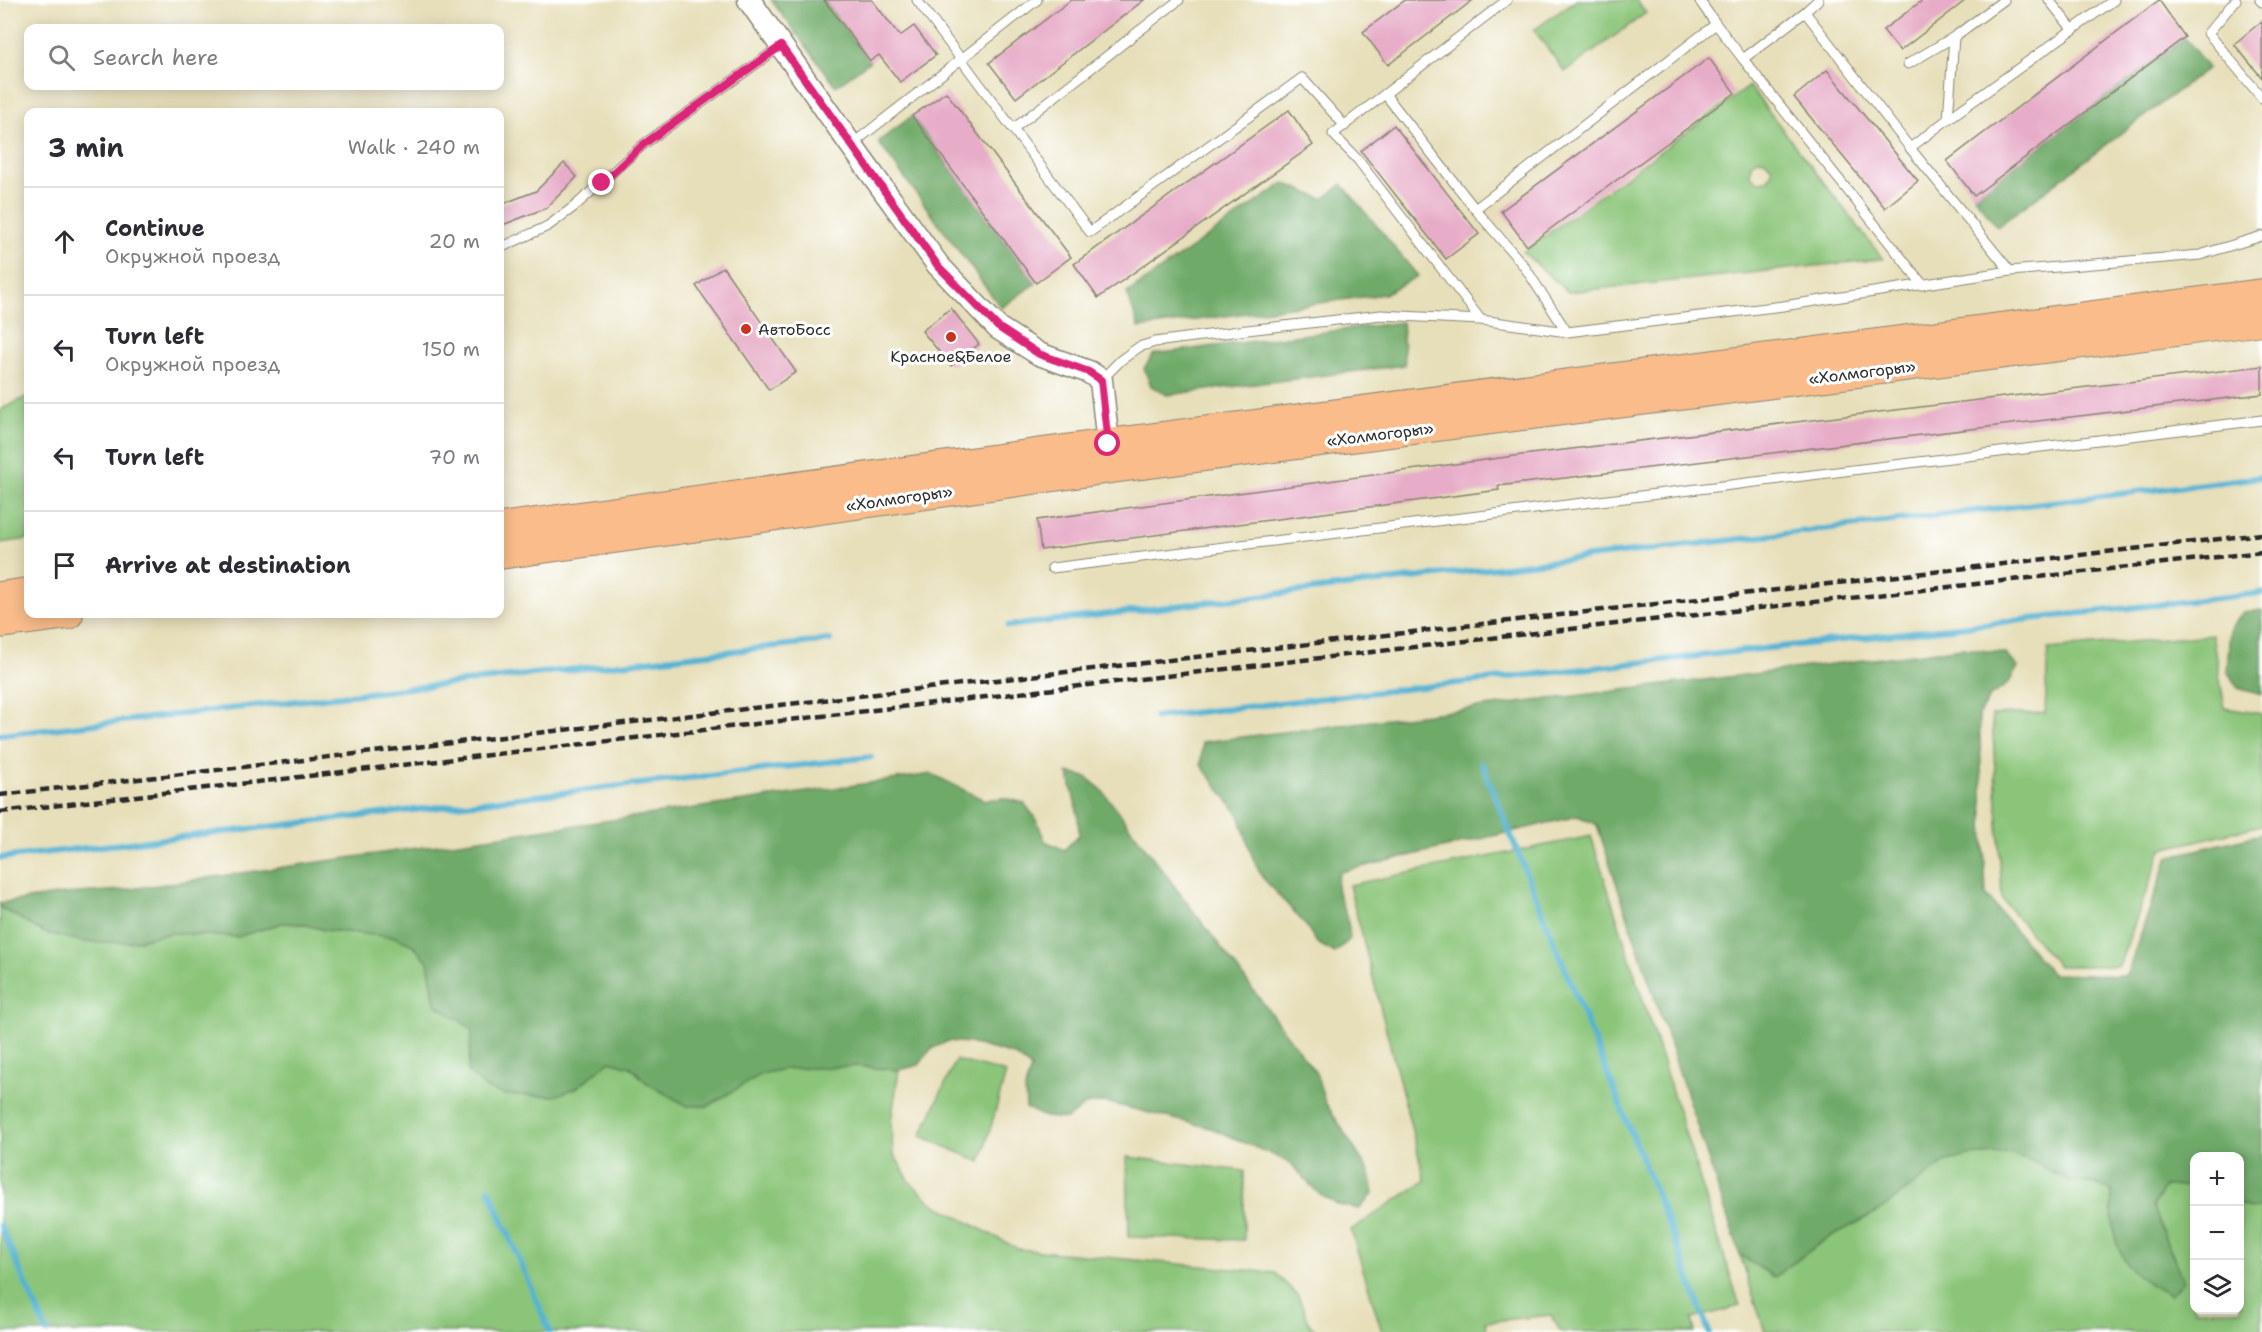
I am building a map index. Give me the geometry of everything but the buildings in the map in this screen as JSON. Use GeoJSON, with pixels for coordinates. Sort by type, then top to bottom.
{"type":"FeatureCollection","features":[{"type":"Feature","properties":{"kind":"highway","name":"«Холмогоры»"},"geometry":{"type":"LineString","coordinates":[[504,527],[1108,444],[2262,294]]}},
{"type":"Feature","properties":{"kind":"highway","name":"«Холмогоры»"},"geometry":{"type":"LineString","coordinates":[[504,553],[1111,468],[2262,320]]}},
{"type":"Feature","properties":{"kind":"highway"},"geometry":{"type":"LineString","coordinates":[[0,597],[24,594]]}},
{"type":"Feature","properties":{"kind":"highway"},"geometry":{"type":"LineString","coordinates":[[0,623],[38,618]]}},
{"type":"Feature","properties":{"kind":"street"},"geometry":{"type":"LineString","coordinates":[[749,0],[938,266],[998,327],[1039,354],[1089,372],[1101,380],[1108,444]]}},
{"type":"Feature","properties":{"kind":"lane"},"geometry":{"type":"LineString","coordinates":[[917,0],[1090,232],[1302,78],[1345,126]]}},
{"type":"Feature","properties":{"kind":"lane"},"geometry":{"type":"LineString","coordinates":[[851,145],[1037,0]]}},
{"type":"Feature","properties":{"kind":"lane"},"geometry":{"type":"LineString","coordinates":[[1013,129],[1179,0]]}},
{"type":"Feature","properties":{"kind":"lane"},"geometry":{"type":"LineString","coordinates":[[1481,320],[1358,160],[1333,134],[1507,0]]}},
{"type":"Feature","properties":{"kind":"lane"},"geometry":{"type":"LineString","coordinates":[[1698,0],[1923,285]]}},
{"type":"Feature","properties":{"kind":"lane"},"geometry":{"type":"LineString","coordinates":[[1743,59],[1818,0]]}},
{"type":"Feature","properties":{"kind":"lane"},"geometry":{"type":"LineString","coordinates":[[1908,64],[1954,37],[2004,0]]}},
{"type":"Feature","properties":{"kind":"lane"},"geometry":{"type":"LineString","coordinates":[[2049,0],[2073,30]]}},
{"type":"Feature","properties":{"kind":"lane"},"geometry":{"type":"LineString","coordinates":[[1910,148],[2114,0]]}},
{"type":"Feature","properties":{"kind":"lane"},"geometry":{"type":"LineString","coordinates":[[2236,0],[2208,33],[2262,98]]}},
{"type":"Feature","properties":{"kind":"lane"},"geometry":{"type":"LineString","coordinates":[[1805,12],[1910,148],[2010,271]]}},
{"type":"Feature","properties":{"kind":"lane"},"geometry":{"type":"LineString","coordinates":[[1475,210],[1716,24]]}},
{"type":"Feature","properties":{"kind":"lane"},"geometry":{"type":"LineString","coordinates":[[1948,119],[1954,37]]}},
{"type":"Feature","properties":{"kind":"lane"},"geometry":{"type":"LineString","coordinates":[[504,246],[548,225],[575,206],[644,144],[781,46]]}},
{"type":"Feature","properties":{"kind":"lane"},"geometry":{"type":"LineString","coordinates":[[1385,94],[1475,210],[1524,266],[1567,332]]}},
{"type":"Feature","properties":{"kind":"lane"},"geometry":{"type":"LineString","coordinates":[[1101,380],[1121,360],[1139,347],[1155,342],[1381,315],[1481,320],[1567,332],[1783,306],[2010,271],[2200,255],[2262,236]]}},
{"type":"Feature","properties":{"kind":"lane"},"geometry":{"type":"LineString","coordinates":[[1052,568],[2262,420]]}},
{"type":"Feature","properties":{"kind":"green space"},"geometry":{"type":"Polygon","coordinates":[[[771,0],[824,0],[870,61],[836,86],[771,0]]]}},
{"type":"Feature","properties":{"kind":"green space"},"geometry":{"type":"Polygon","coordinates":[[[1576,0],[1636,0],[1646,13],[1565,72],[1534,30],[1576,0]]]}},
{"type":"Feature","properties":{"kind":"green space"},"geometry":{"type":"Polygon","coordinates":[[[2185,37],[2208,68],[1997,227],[1974,196],[2185,37]]]}},
{"type":"Feature","properties":{"kind":"green space"},"geometry":{"type":"Polygon","coordinates":[[[1749,86],[1883,259],[1568,292],[1523,252],[1749,86]],[[1758,159],[1751,164],[1750,175],[1758,182],[1766,180],[1771,174],[1772,168],[1765,160],[1758,159]]]}},
{"type":"Feature","properties":{"kind":"green space"},"geometry":{"type":"Polygon","coordinates":[[[912,116],[1036,283],[1001,308],[878,142],[912,116]]]}},
{"type":"Feature","properties":{"kind":"green space"},"geometry":{"type":"Polygon","coordinates":[[[1284,183],[1323,199],[1342,184],[1418,276],[1384,294],[1139,328],[1127,293],[1284,183]]]}},
{"type":"Feature","properties":{"kind":"green space"},"geometry":{"type":"Polygon","coordinates":[[[1402,322],[1405,365],[1167,395],[1151,386],[1144,368],[1154,354],[1402,322]]]}},
{"type":"Feature","properties":{"kind":"green space"},"geometry":{"type":"Polygon","coordinates":[[[24,398],[24,540],[0,543],[0,410],[24,398]]]}},
{"type":"Feature","properties":{"kind":"green space"},"geometry":{"type":"Polygon","coordinates":[[[2262,610],[2262,695],[2238,688],[2227,671],[2230,629],[2243,612],[2262,610]]]}},
{"type":"Feature","properties":{"kind":"green space"},"geometry":{"type":"Polygon","coordinates":[[[2212,635],[2225,708],[2262,714],[2262,825],[2162,849],[2119,966],[2058,966],[2002,899],[1992,715],[2045,713],[2048,649],[2212,635]]]}},
{"type":"Feature","properties":{"kind":"green space"},"geometry":{"type":"Polygon","coordinates":[[[1962,648],[2005,653],[2018,667],[2008,684],[1990,696],[1979,714],[1986,895],[2052,974],[2126,976],[2168,857],[2262,834],[2262,1207],[2251,1209],[2244,1206],[2244,1152],[2190,1152],[2190,1188],[2164,1187],[2153,1205],[2183,1280],[2170,1295],[2138,1275],[2121,1254],[2114,1234],[2112,1191],[2093,1183],[2071,1182],[2030,1160],[2009,1153],[1968,1156],[1947,1161],[1875,1213],[1824,1240],[1774,1277],[1740,1255],[1597,825],[1578,816],[1340,872],[1337,885],[1348,921],[1350,939],[1335,953],[1317,943],[1305,924],[1262,877],[1253,859],[1239,815],[1201,765],[1202,742],[1962,648]]]}},
{"type":"Feature","properties":{"kind":"green space"},"geometry":{"type":"Polygon","coordinates":[[[1068,773],[1086,777],[1101,789],[1316,1073],[1325,1102],[1370,1173],[1374,1193],[1359,1209],[1339,1205],[1319,1194],[1289,1162],[1211,1128],[1105,1102],[1085,1105],[1067,1119],[1045,1117],[1026,1108],[1025,1088],[1031,1068],[1014,1055],[969,1043],[948,1041],[931,1049],[919,1065],[899,1070],[857,1066],[784,1069],[761,1074],[708,1106],[687,1106],[647,1083],[631,1067],[610,1061],[576,1088],[555,1096],[505,1095],[486,1088],[468,1072],[472,1029],[435,1004],[428,961],[413,945],[394,937],[282,923],[237,937],[170,933],[129,942],[85,942],[45,933],[0,907],[0,903],[63,894],[124,890],[932,774],[984,800],[1004,798],[1024,803],[1037,820],[1045,841],[1064,850],[1079,835],[1078,815],[1068,773]]]}},
{"type":"Feature","properties":{"kind":"green space"},"geometry":{"type":"Polygon","coordinates":[[[1591,836],[1740,1306],[1692,1319],[1695,1332],[1561,1332],[1551,1315],[1485,1322],[1487,1332],[1382,1332],[1351,1230],[1425,1181],[1349,885],[1591,836]]]}},
{"type":"Feature","properties":{"kind":"green space"},"geometry":{"type":"Polygon","coordinates":[[[0,907],[45,933],[129,942],[170,933],[237,937],[282,923],[395,937],[413,945],[428,961],[435,1004],[576,1088],[610,1061],[631,1067],[647,1083],[687,1106],[708,1106],[761,1074],[784,1069],[857,1066],[899,1070],[891,1122],[893,1153],[910,1182],[934,1204],[1018,1249],[1275,1273],[1298,1296],[1310,1325],[1317,1332],[0,1332],[0,907]]]}},
{"type":"Feature","properties":{"kind":"green space"},"geometry":{"type":"Polygon","coordinates":[[[956,1060],[1006,1073],[981,1162],[921,1136],[956,1060]]]}},
{"type":"Feature","properties":{"kind":"green space"},"geometry":{"type":"Polygon","coordinates":[[[2009,1153],[2030,1160],[2071,1182],[2093,1183],[2112,1191],[2111,1211],[2175,1259],[2153,1205],[2164,1187],[2190,1188],[2190,1314],[2244,1314],[2244,1206],[2251,1209],[2262,1207],[2262,1332],[1765,1332],[1740,1255],[1774,1277],[1824,1240],[1875,1213],[1947,1161],[1968,1156],[2009,1153]]]}},
{"type":"Feature","properties":{"kind":"green space"},"geometry":{"type":"Polygon","coordinates":[[[1127,1157],[1244,1171],[1244,1240],[1129,1237],[1127,1157]]]}},
{"type":"Feature","properties":{"kind":"waterway"},"geometry":{"type":"LineString","coordinates":[[1008,626],[2262,477]]}},
{"type":"Feature","properties":{"kind":"waterway"},"geometry":{"type":"LineString","coordinates":[[1155,717],[2262,593]]}},
{"type":"Feature","properties":{"kind":"waterway"},"geometry":{"type":"LineString","coordinates":[[0,735],[830,640]]}},
{"type":"Feature","properties":{"kind":"waterway"},"geometry":{"type":"LineString","coordinates":[[0,858],[871,757]]}},
{"type":"Feature","properties":{"kind":"waterway"},"geometry":{"type":"LineString","coordinates":[[1482,764],[1674,1238],[1709,1332]]}},
{"type":"Feature","properties":{"kind":"waterway"},"geometry":{"type":"LineString","coordinates":[[489,1189],[550,1332]]}},
{"type":"Feature","properties":{"kind":"waterway"},"geometry":{"type":"LineString","coordinates":[[0,1225],[47,1332]]}},
{"type":"Feature","properties":{"kind":"railway"},"geometry":{"type":"LineString","coordinates":[[0,795],[2262,534]]}},
{"type":"Feature","properties":{"kind":"railway"},"geometry":{"type":"LineString","coordinates":[[0,812],[1509,636],[2262,552]]}},
{"type":"Feature","properties":{"kind":"place","name":"АвтоБосс"},"geometry":{"type":"Point","coordinates":[746,329]}},
{"type":"Feature","properties":{"kind":"place","name":"Красное&Белое"},"geometry":{"type":"Point","coordinates":[951,337]}},
{"type":"Feature","properties":{"kind":"route"},"geometry":{"type":"LineString","coordinates":[[602,183],[644,144],[781,46],[938,266],[998,327],[1039,354],[1089,372],[1101,380],[1108,444]]}}]}
